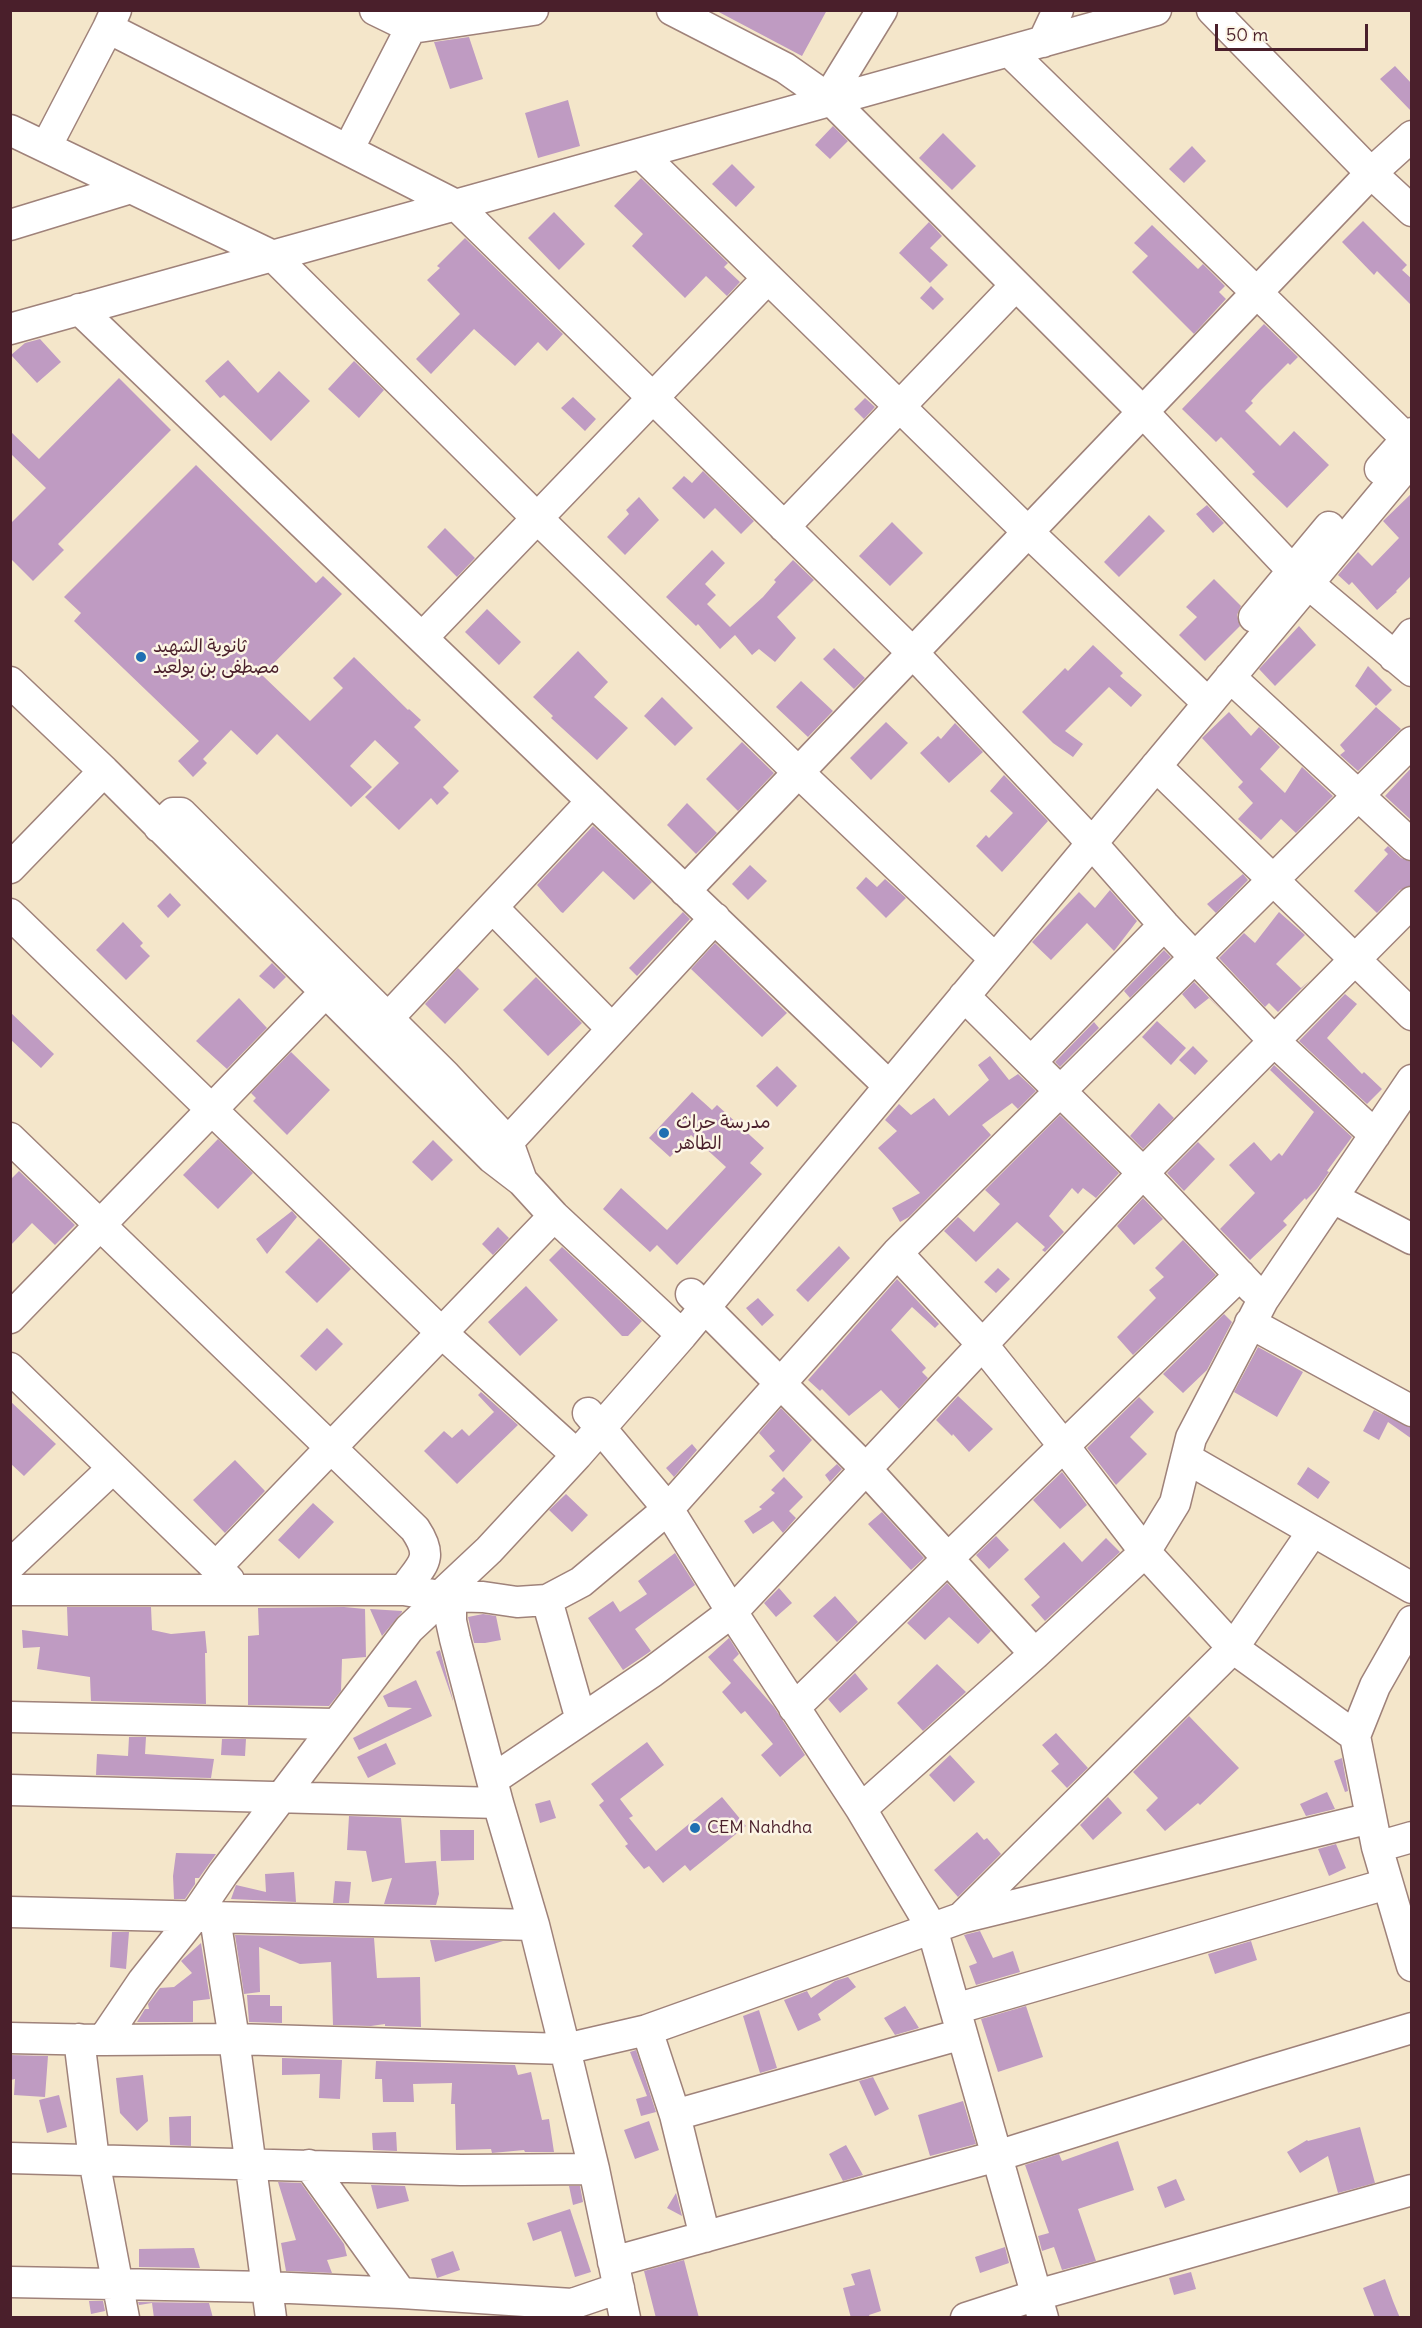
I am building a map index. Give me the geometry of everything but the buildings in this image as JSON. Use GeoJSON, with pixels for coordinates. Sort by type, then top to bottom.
{"type":"FeatureCollection","features":[{"type":"Feature","properties":{"kind":"street"},"geometry":{"type":"LineString","coordinates":[[375,10],[416,19],[533,10]]}},
{"type":"Feature","properties":{"kind":"street"},"geometry":{"type":"LineString","coordinates":[[672,10],[785,68],[830,99],[1143,412],[1300,577],[1406,654]]}},
{"type":"Feature","properties":{"kind":"street"},"geometry":{"type":"LineString","coordinates":[[830,99],[882,10]]}},
{"type":"Feature","properties":{"kind":"street"},"geometry":{"type":"LineString","coordinates":[[1042,42],[1058,10]]}},
{"type":"Feature","properties":{"kind":"street"},"geometry":{"type":"LineString","coordinates":[[10,330],[830,99],[1156,10]]}},
{"type":"Feature","properties":{"kind":"street"},"geometry":{"type":"LineString","coordinates":[[1212,10],[1371,173],[1412,211]]}},
{"type":"Feature","properties":{"kind":"street"},"geometry":{"type":"LineString","coordinates":[[46,147],[112,19],[348,150],[456,205],[913,653],[1274,1041],[1375,1135]]}},
{"type":"Feature","properties":{"kind":"street"},"geometry":{"type":"LineString","coordinates":[[348,150],[416,19]]}},
{"type":"Feature","properties":{"kind":"street"},"geometry":{"type":"LineString","coordinates":[[1009,51],[1258,292],[1410,444],[1202,696],[1094,816],[1085,836]]}},
{"type":"Feature","properties":{"kind":"street"},"geometry":{"type":"LineString","coordinates":[[10,130],[273,256],[538,519],[798,772],[989,953]]}},
{"type":"Feature","properties":{"kind":"street"},"geometry":{"type":"LineString","coordinates":[[686,891],[1371,173],[1412,136]]}},
{"type":"Feature","properties":{"kind":"street"},"geometry":{"type":"LineString","coordinates":[[641,154],[1028,532],[1202,696]]}},
{"type":"Feature","properties":{"kind":"street"},"geometry":{"type":"LineString","coordinates":[[10,225],[131,188]]}},
{"type":"Feature","properties":{"kind":"street"},"geometry":{"type":"LineString","coordinates":[[422,638],[768,278]]}},
{"type":"Feature","properties":{"kind":"street"},"geometry":{"type":"LineString","coordinates":[[784,527],[1016,285]]}},
{"type":"Feature","properties":{"kind":"street"},"geometry":{"type":"LineString","coordinates":[[80,309],[883,1079]]}},
{"type":"Feature","properties":{"kind":"street"},"geometry":{"type":"LineString","coordinates":[[430,1594],[489,1550],[570,1449],[698,1301],[1085,836],[1156,766],[1202,696],[1230,677],[1300,577]]}},
{"type":"Feature","properties":{"kind":"street"},"geometry":{"type":"LineString","coordinates":[[1230,677],[1412,845]]}},
{"type":"Feature","properties":{"kind":"street"},"geometry":{"type":"LineString","coordinates":[[10,681],[159,827],[334,983],[500,1150],[522,1181],[554,1216],[675,1328]]}},
{"type":"Feature","properties":{"kind":"street"},"geometry":{"type":"LineString","coordinates":[[10,1590],[240,1590],[430,1594],[483,1597],[517,1602],[547,1600],[581,1582],[668,1509],[781,1385],[897,1252],[1412,742]]}},
{"type":"Feature","properties":{"kind":"street"},"geometry":{"type":"LineString","coordinates":[[1156,766],[1412,1015]]}},
{"type":"Feature","properties":{"kind":"street"},"geometry":{"type":"LineString","coordinates":[[10,868],[104,771]]}},
{"type":"Feature","properties":{"kind":"street"},"geometry":{"type":"LineString","coordinates":[[379,1028],[592,801]]}},
{"type":"Feature","properties":{"kind":"street"},"geometry":{"type":"LineString","coordinates":[[10,1790],[281,1799],[495,1792],[581,1720],[652,1672],[732,1612],[1143,1173],[1412,902]]}},
{"type":"Feature","properties":{"kind":"street"},"geometry":{"type":"LineString","coordinates":[[493,908],[612,1029]]}},
{"type":"Feature","properties":{"kind":"street"},"geometry":{"type":"LineString","coordinates":[[10,914],[441,1332],[570,1449]]}},
{"type":"Feature","properties":{"kind":"street"},"geometry":{"type":"LineString","coordinates":[[500,1150],[715,918]]}},
{"type":"Feature","properties":{"kind":"street"},"geometry":{"type":"LineString","coordinates":[[1031,1062],[1164,925]]}},
{"type":"Feature","properties":{"kind":"street"},"geometry":{"type":"LineString","coordinates":[[883,1079],[964,996],[989,953]]}},
{"type":"Feature","properties":{"kind":"street"},"geometry":{"type":"LineString","coordinates":[[10,1318],[334,983]]}},
{"type":"Feature","properties":{"kind":"street"},"geometry":{"type":"LineString","coordinates":[[964,996],[1143,1173],[1240,1275],[1257,1311],[1412,1411]]}},
{"type":"Feature","properties":{"kind":"street"},"geometry":{"type":"LineString","coordinates":[[861,1809],[1035,1654],[1145,1552],[1175,1503],[1191,1438],[1204,1409],[1257,1311],[1412,1080]]}},
{"type":"Feature","properties":{"kind":"street"},"geometry":{"type":"LineString","coordinates":[[10,1138],[400,1513],[423,1542],[426,1552],[424,1561],[430,1594],[425,1614],[409,1629],[335,1724],[223,1874],[204,1918],[91,2039],[94,2160],[124,2318]]}},
{"type":"Feature","properties":{"kind":"street"},"geometry":{"type":"LineString","coordinates":[[1333,1198],[1412,1239]]}},
{"type":"Feature","properties":{"kind":"street"},"geometry":{"type":"LineString","coordinates":[[216,1567],[554,1216]]}},
{"type":"Feature","properties":{"kind":"street"},"geometry":{"type":"LineString","coordinates":[[897,1252],[982,1344],[1145,1552],[1233,1648],[1355,1736]]}},
{"type":"Feature","properties":{"kind":"street"},"geometry":{"type":"LineString","coordinates":[[794,1708],[1240,1275]]}},
{"type":"Feature","properties":{"kind":"street"},"geometry":{"type":"LineString","coordinates":[[698,1301],[866,1469],[950,1558],[1035,1654]]}},
{"type":"Feature","properties":{"kind":"street"},"geometry":{"type":"LineString","coordinates":[[10,1368],[240,1590]]}},
{"type":"Feature","properties":{"kind":"street"},"geometry":{"type":"LineString","coordinates":[[595,1421],[668,1509],[732,1612],[861,1809],[932,1928],[1040,2306]]}},
{"type":"Feature","properties":{"kind":"street"},"geometry":{"type":"LineString","coordinates":[[1186,1458],[1412,1588]]}},
{"type":"Feature","properties":{"kind":"street"},"geometry":{"type":"LineString","coordinates":[[10,1565],[113,1468]]}},
{"type":"Feature","properties":{"kind":"street"},"geometry":{"type":"LineString","coordinates":[[961,1917],[1233,1648],[1313,1531]]}},
{"type":"Feature","properties":{"kind":"street"},"geometry":{"type":"LineString","coordinates":[[430,1594],[451,1613],[455,1638],[495,1792],[534,1925],[565,2049],[594,2169],[625,2318]]}},
{"type":"Feature","properties":{"kind":"street"},"geometry":{"type":"LineString","coordinates":[[547,1600],[581,1720]]}},
{"type":"Feature","properties":{"kind":"street"},"geometry":{"type":"LineString","coordinates":[[1412,1621],[1375,1686],[1355,1736],[1374,1832],[1412,1966]]}},
{"type":"Feature","properties":{"kind":"street"},"geometry":{"type":"LineString","coordinates":[[10,1717],[335,1724]]}},
{"type":"Feature","properties":{"kind":"street"},"geometry":{"type":"LineString","coordinates":[[10,2038],[234,2039],[565,2049],[647,2030],[961,1917],[1374,1832],[1412,1837]]}},
{"type":"Feature","properties":{"kind":"street"},"geometry":{"type":"LineString","coordinates":[[675,2115],[1387,1884]]}},
{"type":"Feature","properties":{"kind":"street"},"geometry":{"type":"LineString","coordinates":[[10,1912],[534,1925]]}},
{"type":"Feature","properties":{"kind":"street"},"geometry":{"type":"LineString","coordinates":[[204,1918],[234,2039],[271,2318]]}},
{"type":"Feature","properties":{"kind":"street"},"geometry":{"type":"LineString","coordinates":[[546,2318],[616,2275],[705,2237],[997,2156],[1412,2028]]}},
{"type":"Feature","properties":{"kind":"street"},"geometry":{"type":"LineString","coordinates":[[647,2030],[675,2115],[705,2237]]}},
{"type":"Feature","properties":{"kind":"street"},"geometry":{"type":"LineString","coordinates":[[12,2161],[94,2160],[461,2170],[594,2169]]}},
{"type":"Feature","properties":{"kind":"street"},"geometry":{"type":"LineString","coordinates":[[309,2165],[401,2293]]}},
{"type":"Feature","properties":{"kind":"street"},"geometry":{"type":"LineString","coordinates":[[966,2318],[1040,2306],[1412,2190]]}},
{"type":"Feature","properties":{"kind":"street"},"geometry":{"type":"LineString","coordinates":[[10,2282],[268,2287],[572,2304]]}},
{"type":"Feature","properties":{"kind":"place","name":"ثانوية الشهيد مصطفى بن بولعيد"},"geometry":{"type":"Point","coordinates":[141,657]}},
{"type":"Feature","properties":{"kind":"place","name":"مدرسة حراث الطاهر"},"geometry":{"type":"Point","coordinates":[664,1133]}},
{"type":"Feature","properties":{"kind":"place","name":"CEM Nahdha"},"geometry":{"type":"Point","coordinates":[695,1828]}}]}
